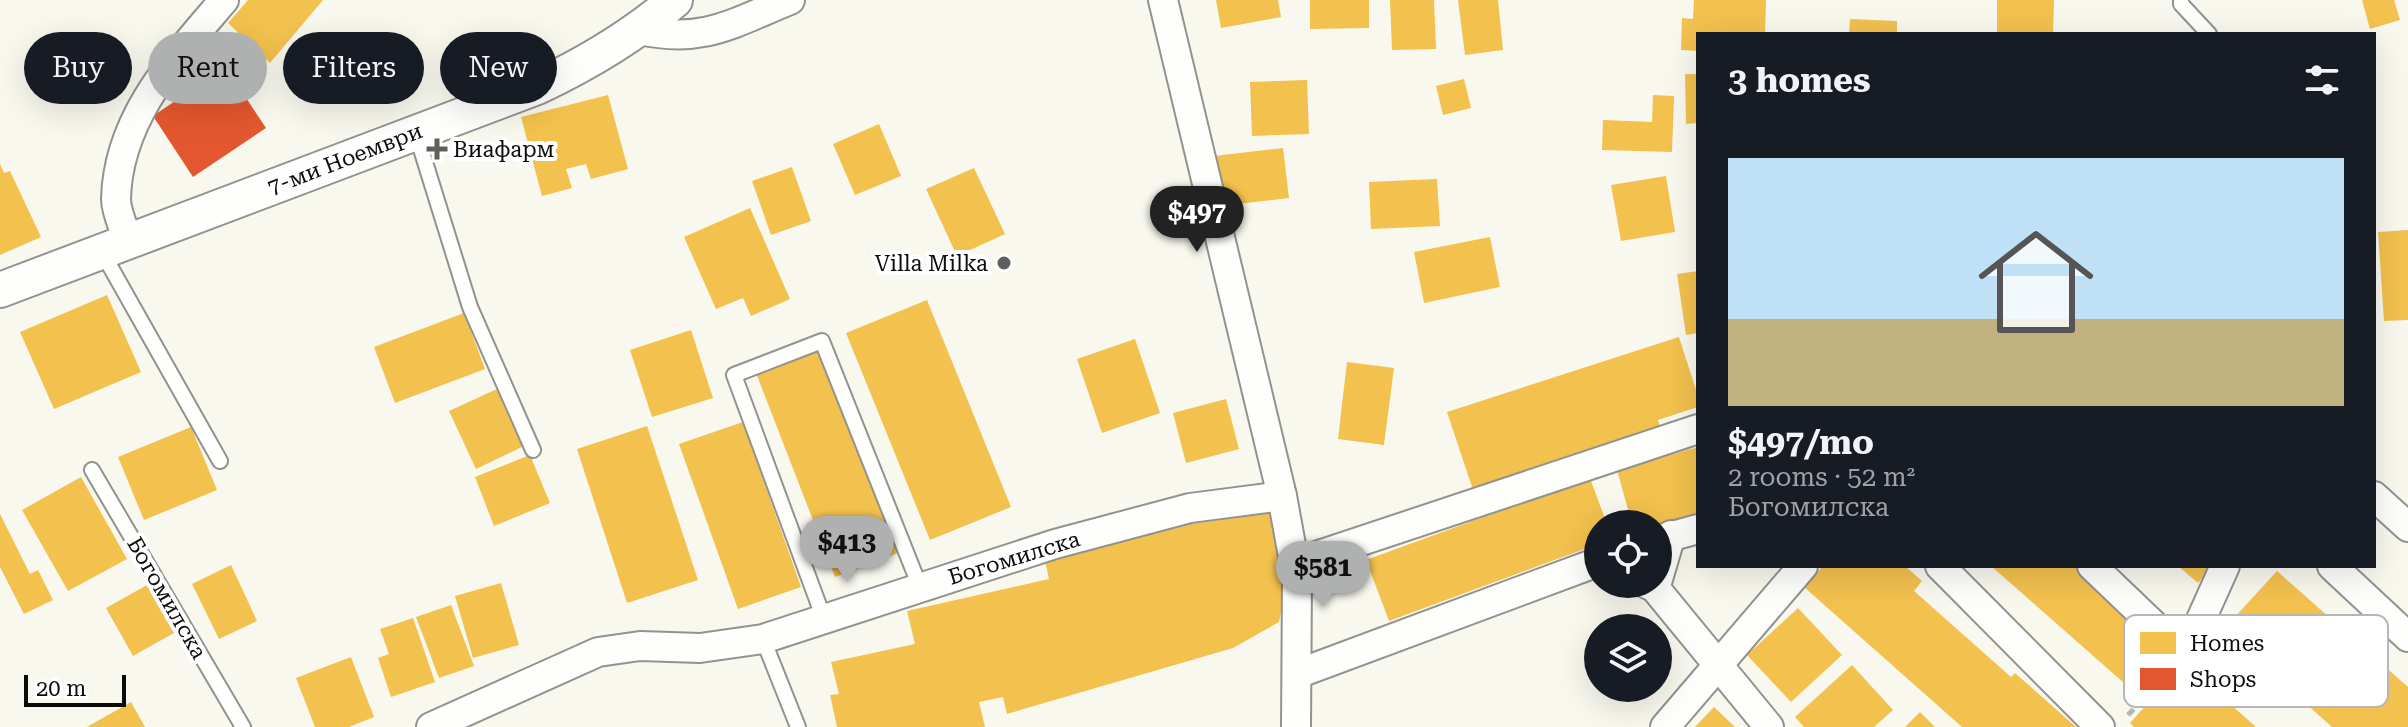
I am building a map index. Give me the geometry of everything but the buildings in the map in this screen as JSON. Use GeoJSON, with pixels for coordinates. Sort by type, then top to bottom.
{"type":"FeatureCollection","features":[{"type":"Feature","properties":{"kind":"street"},"geometry":{"type":"LineString","coordinates":[[115,246],[116,201],[123,155],[142,103],[224,0]]}},
{"type":"Feature","properties":{"kind":"street","name":"7-ми Ноември"},"geometry":{"type":"LineString","coordinates":[[0,290],[537,87],[592,61],[640,30],[675,0]]}},
{"type":"Feature","properties":{"kind":"street"},"geometry":{"type":"LineString","coordinates":[[640,30],[669,36],[702,35],[790,0]]}},
{"type":"Feature","properties":{"kind":"street"},"geometry":{"type":"LineString","coordinates":[[1163,0],[1282,496],[1295,563],[1296,727]]}},
{"type":"Feature","properties":{"kind":"street"},"geometry":{"type":"LineString","coordinates":[[1295,563],[1696,430]]}},
{"type":"Feature","properties":{"kind":"street","name":"Богомилска"},"geometry":{"type":"LineString","coordinates":[[431,727],[598,652],[640,646],[700,648],[763,639],[920,587],[1190,508],[1282,496]]}},
{"type":"Feature","properties":{"kind":"street"},"geometry":{"type":"LineString","coordinates":[[2376,498],[2408,527]]}},
{"type":"Feature","properties":{"kind":"street"},"geometry":{"type":"LineString","coordinates":[[1297,674],[1584,567]]}},
{"type":"Feature","properties":{"kind":"street"},"geometry":{"type":"LineString","coordinates":[[1665,727],[1801,568]]}},
{"type":"Feature","properties":{"kind":"street"},"geometry":{"type":"LineString","coordinates":[[1942,568],[2113,722]]}},
{"type":"Feature","properties":{"kind":"street"},"geometry":{"type":"LineString","coordinates":[[2094,568],[2143,615]]}},
{"type":"Feature","properties":{"kind":"street"},"geometry":{"type":"LineString","coordinates":[[2203,615],[2224,568]]}},
{"type":"Feature","properties":{"kind":"street"},"geometry":{"type":"LineString","coordinates":[[2334,568],[2384,615]]}},
{"type":"Feature","properties":{"kind":"street"},"geometry":{"type":"LineString","coordinates":[[1665,598],[1769,727]]}},
{"type":"Feature","properties":{"kind":"street"},"geometry":{"type":"LineString","coordinates":[[2388,618],[2408,637]]}},
{"type":"Feature","properties":{"kind":"lane"},"geometry":{"type":"LineString","coordinates":[[2181,0],[2181,4],[2207,32]]}},
{"type":"Feature","properties":{"kind":"lane"},"geometry":{"type":"LineString","coordinates":[[416,132],[470,307],[533,450]]}},
{"type":"Feature","properties":{"kind":"lane"},"geometry":{"type":"LineString","coordinates":[[115,246],[220,461]]}},
{"type":"Feature","properties":{"kind":"lane"},"geometry":{"type":"LineString","coordinates":[[824,619],[734,375],[822,341],[920,587]]}},
{"type":"Feature","properties":{"kind":"lane","name":"Богомилска"},"geometry":{"type":"LineString","coordinates":[[92,470],[243,727]]}},
{"type":"Feature","properties":{"kind":"lane"},"geometry":{"type":"LineString","coordinates":[[763,639],[798,727]]}},
{"type":"Feature","properties":{"kind":"path"},"geometry":{"type":"LineString","coordinates":[[2113,722],[2129,707]]}},
{"type":"Feature","properties":{"kind":"place","name":"Виафарм"},"geometry":{"type":"Point","coordinates":[437,149]}},
{"type":"Feature","properties":{"kind":"place","name":"Villa Milka"},"geometry":{"type":"Point","coordinates":[1004,263]}}]}
